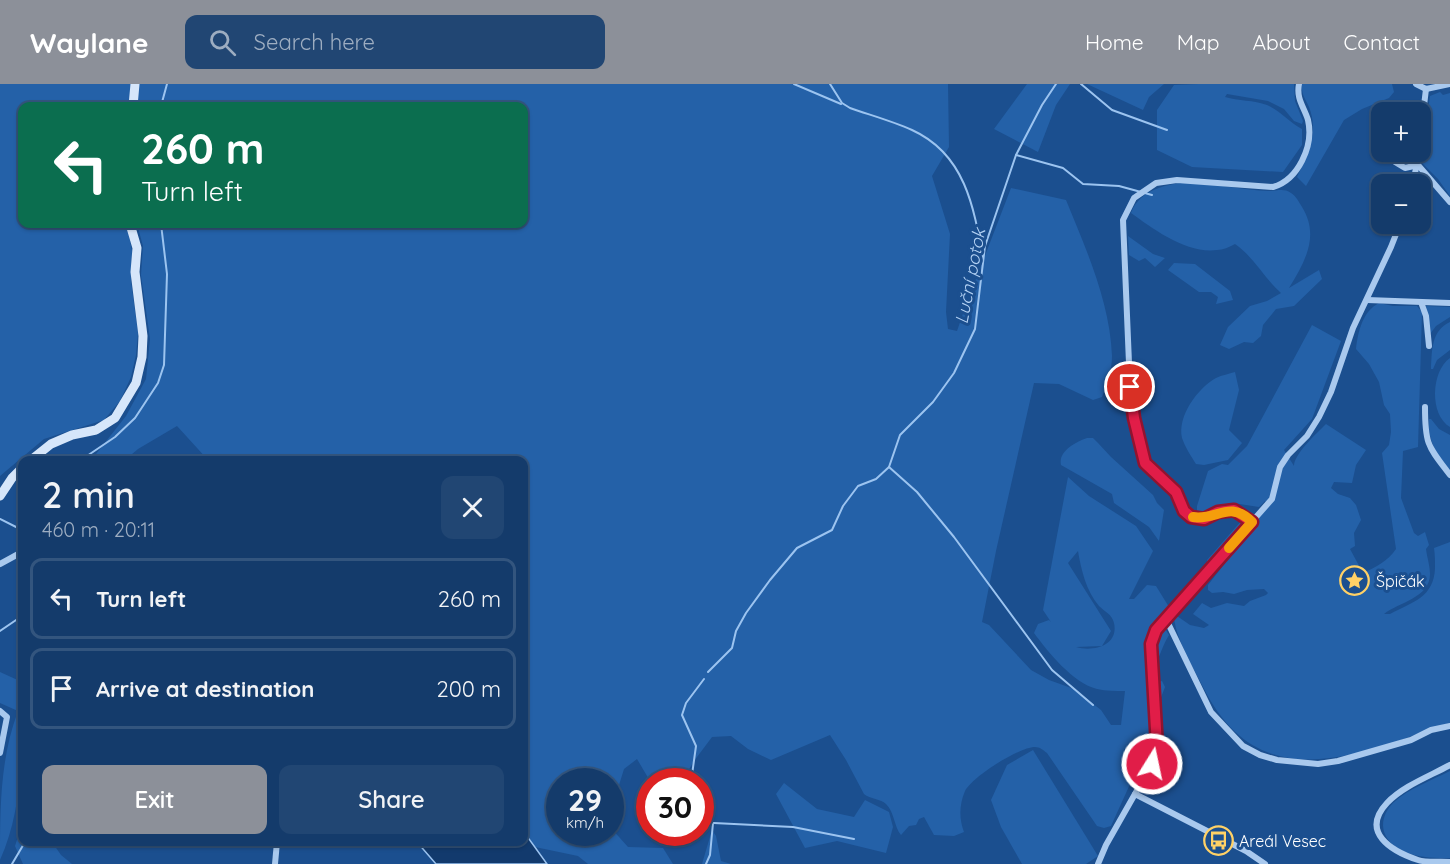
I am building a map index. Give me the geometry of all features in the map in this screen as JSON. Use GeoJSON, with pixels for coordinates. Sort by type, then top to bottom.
{"type":"FeatureCollection","features":[{"type":"Feature","properties":{"kind":"street"},"geometry":{"type":"LineString","coordinates":[[133,102],[135,84]]}},
{"type":"Feature","properties":{"kind":"street"},"geometry":{"type":"LineString","coordinates":[[1252,522],[1234,510],[1218,512],[1204,519],[1191,517],[1184,511],[1176,492],[1145,463],[1134,418],[1130,387],[1123,220],[1134,198],[1156,183],[1177,180],[1273,187],[1284,184],[1301,163],[1309,142],[1308,121],[1297,92],[1299,84]]}},
{"type":"Feature","properties":{"kind":"street"},"geometry":{"type":"LineString","coordinates":[[1416,84],[1426,89],[1450,84]]}},
{"type":"Feature","properties":{"kind":"street"},"geometry":{"type":"LineString","coordinates":[[1424,102],[1426,89]]}},
{"type":"Feature","properties":{"kind":"street"},"geometry":{"type":"LineString","coordinates":[[1395,162],[1406,168],[1418,165]]}},
{"type":"Feature","properties":{"kind":"street"},"geometry":{"type":"LineString","coordinates":[[1416,174],[1418,162]]}},
{"type":"Feature","properties":{"kind":"street"},"geometry":{"type":"LineString","coordinates":[[1418,165],[1450,202]]}},
{"type":"Feature","properties":{"kind":"street"},"geometry":{"type":"LineString","coordinates":[[36,456],[51,444],[72,435],[96,430],[115,418],[136,382],[142,357],[143,336],[135,272],[137,248],[131,228]]}},
{"type":"Feature","properties":{"kind":"street"},"geometry":{"type":"LineString","coordinates":[[1098,864],[1152,764],[1157,746],[1151,644],[1156,630],[1272,499],[1280,467],[1319,417],[1343,360],[1353,328],[1396,234]]}},
{"type":"Feature","properties":{"kind":"street"},"geometry":{"type":"LineString","coordinates":[[1367,300],[1450,303]]}},
{"type":"Feature","properties":{"kind":"street"},"geometry":{"type":"LineString","coordinates":[[1421,302],[1426,316],[1429,346]]}},
{"type":"Feature","properties":{"kind":"street"},"geometry":{"type":"LineString","coordinates":[[1425,407],[1425,433],[1429,447],[1450,476]]}},
{"type":"Feature","properties":{"kind":"street"},"geometry":{"type":"LineString","coordinates":[[0,496],[18,472]]}},
{"type":"Feature","properties":{"kind":"street"},"geometry":{"type":"LineString","coordinates":[[0,564],[18,554]]}},
{"type":"Feature","properties":{"kind":"street"},"geometry":{"type":"LineString","coordinates":[[1166,619],[1211,712],[1243,746],[1260,755],[1277,760],[1318,764],[1411,740],[1431,730],[1450,726]]}},
{"type":"Feature","properties":{"kind":"street"},"geometry":{"type":"LineString","coordinates":[[0,711],[7,717],[0,753]]}},
{"type":"Feature","properties":{"kind":"street"},"geometry":{"type":"LineString","coordinates":[[1450,765],[1396,794],[1376,818],[1377,832],[1387,846],[1420,860],[1450,862]]}},
{"type":"Feature","properties":{"kind":"street"},"geometry":{"type":"LineString","coordinates":[[1135,794],[1246,851],[1265,864]]}},
{"type":"Feature","properties":{"kind":"street"},"geometry":{"type":"LineString","coordinates":[[275,864],[277,846]]}},
{"type":"Feature","properties":{"kind":"shaded area"},"geometry":{"type":"Polygon","coordinates":[[[0,84],[948,84],[949,147],[932,176],[950,234],[946,312],[948,329],[957,331],[1011,188],[1066,200],[1102,296],[1112,356],[1110,372],[1102,397],[1093,400],[1059,384],[1034,383],[982,622],[989,625],[1031,670],[1049,680],[1074,689],[1101,710],[1111,725],[1121,725],[1125,691],[1107,691],[1088,686],[1070,674],[1034,633],[1038,624],[1049,620],[1051,622],[1043,610],[1068,477],[1089,496],[1136,526],[1153,551],[1129,599],[1134,599],[1147,585],[1156,586],[1169,607],[1159,616],[1153,627],[1145,651],[1155,628],[1164,627],[1169,635],[1150,676],[1151,684],[1162,681],[1165,687],[1160,700],[1153,701],[1149,693],[1153,718],[1145,762],[1131,782],[1111,826],[1104,828],[1097,826],[1047,753],[1037,747],[1028,748],[1008,757],[969,785],[963,796],[961,807],[964,832],[954,836],[934,835],[924,817],[919,819],[916,825],[909,826],[901,835],[886,804],[864,794],[830,735],[771,760],[748,749],[731,736],[712,737],[690,768],[642,768],[637,759],[624,769],[546,768],[546,846],[624,846],[624,843],[628,847],[663,848],[673,864],[588,864],[578,856],[535,847],[528,837],[528,456],[204,456],[177,426],[130,456],[97,456],[126,416],[146,379],[150,339],[141,275],[143,246],[138,228],[528,228],[528,102],[18,102],[18,228],[128,228],[132,251],[131,281],[138,333],[131,377],[120,401],[104,420],[44,439],[24,456],[18,456],[18,461],[0,476],[0,84]],[[1078,551],[1068,563],[1111,631],[1102,646],[1113,637],[1114,623],[1110,615],[1099,606],[1087,587],[1078,551]],[[1102,646],[1076,647],[1090,649],[1102,646]]]}},
{"type":"Feature","properties":{"kind":"shaded area"},"geometry":{"type":"Polygon","coordinates":[[[1027,84],[1070,84],[1056,105],[1038,152],[994,129],[1027,84]]]}},
{"type":"Feature","properties":{"kind":"shaded area"},"geometry":{"type":"Polygon","coordinates":[[[1087,84],[1164,84],[1149,97],[1143,110],[1087,84]]]}},
{"type":"Feature","properties":{"kind":"shaded area"},"geometry":{"type":"Polygon","coordinates":[[[1294,84],[1295,101],[1303,121],[1302,124],[1294,121],[1284,109],[1268,101],[1227,94],[1225,97],[1267,105],[1302,129],[1302,145],[1283,172],[1192,167],[1157,150],[1157,110],[1174,85],[1294,84]]]}},
{"type":"Feature","properties":{"kind":"shaded area"},"geometry":{"type":"Polygon","coordinates":[[[1302,84],[1392,84],[1394,92],[1389,98],[1371,102],[1371,105],[1344,120],[1306,186],[1297,177],[1311,143],[1313,125],[1302,84]]]}},
{"type":"Feature","properties":{"kind":"shaded area"},"geometry":{"type":"Polygon","coordinates":[[[1440,92],[1443,95],[1450,93],[1450,196],[1438,179],[1421,162],[1431,162],[1430,96],[1440,92]]]}},
{"type":"Feature","properties":{"kind":"shaded area"},"geometry":{"type":"Polygon","coordinates":[[[1191,182],[1286,191],[1296,197],[1307,218],[1310,228],[1308,249],[1289,288],[1319,270],[1322,279],[1294,306],[1276,309],[1263,325],[1261,336],[1253,343],[1244,342],[1229,349],[1220,345],[1228,327],[1250,306],[1267,301],[1281,293],[1248,255],[1235,244],[1222,249],[1206,250],[1182,244],[1160,233],[1131,213],[1141,198],[1155,189],[1191,182]]]}},
{"type":"Feature","properties":{"kind":"shaded area"},"geometry":{"type":"Polygon","coordinates":[[[1128,236],[1153,254],[1165,258],[1155,267],[1145,258],[1139,261],[1129,255],[1128,236]]]}},
{"type":"Feature","properties":{"kind":"shaded area"},"geometry":{"type":"Polygon","coordinates":[[[1174,263],[1195,264],[1230,291],[1233,300],[1216,304],[1218,297],[1211,292],[1199,292],[1168,270],[1174,263]]]}},
{"type":"Feature","properties":{"kind":"shaded area"},"geometry":{"type":"Polygon","coordinates":[[[1379,303],[1393,306],[1417,306],[1422,312],[1418,447],[1403,451],[1401,498],[1414,533],[1418,536],[1425,532],[1429,545],[1426,549],[1430,568],[1429,582],[1425,589],[1413,599],[1384,614],[1390,614],[1407,606],[1426,592],[1434,578],[1434,548],[1450,542],[1450,723],[1398,741],[1339,757],[1286,758],[1262,750],[1240,736],[1221,716],[1186,654],[1174,619],[1177,616],[1190,625],[1204,628],[1209,625],[1193,614],[1202,603],[1211,608],[1227,603],[1244,606],[1268,593],[1264,589],[1247,590],[1234,594],[1212,593],[1208,590],[1208,585],[1229,558],[1222,549],[1208,566],[1207,560],[1243,519],[1252,525],[1268,507],[1265,501],[1259,507],[1233,503],[1204,514],[1197,511],[1197,506],[1208,471],[1222,464],[1228,465],[1247,446],[1312,325],[1341,341],[1312,419],[1284,450],[1294,466],[1302,450],[1326,424],[1366,450],[1356,465],[1352,483],[1334,482],[1331,488],[1338,494],[1350,498],[1356,505],[1361,520],[1354,533],[1355,546],[1350,549],[1363,573],[1393,553],[1396,549],[1382,453],[1389,445],[1390,414],[1384,405],[1379,382],[1369,364],[1356,349],[1365,316],[1379,303]]]}},
{"type":"Feature","properties":{"kind":"shaded area"},"geometry":{"type":"Polygon","coordinates":[[[1426,306],[1450,307],[1450,317],[1436,326],[1430,334],[1426,306]]]}},
{"type":"Feature","properties":{"kind":"shaded area"},"geometry":{"type":"Polygon","coordinates":[[[1450,322],[1450,350],[1437,360],[1431,369],[1432,348],[1436,336],[1439,330],[1450,322]]]}},
{"type":"Feature","properties":{"kind":"shaded area"},"geometry":{"type":"Polygon","coordinates":[[[1450,358],[1450,427],[1438,413],[1435,393],[1439,373],[1450,358]]]}},
{"type":"Feature","properties":{"kind":"shaded area"},"geometry":{"type":"Polygon","coordinates":[[[1235,372],[1239,390],[1229,430],[1242,443],[1228,460],[1204,465],[1196,464],[1182,438],[1181,430],[1186,412],[1202,388],[1218,377],[1235,372]]]}},
{"type":"Feature","properties":{"kind":"shaded area"},"geometry":{"type":"Polygon","coordinates":[[[1429,419],[1439,429],[1450,435],[1450,472],[1432,441],[1429,419]]]}},
{"type":"Feature","properties":{"kind":"shaded area"},"geometry":{"type":"Polygon","coordinates":[[[1087,438],[1093,438],[1153,495],[1164,510],[1159,541],[1149,527],[1114,503],[1112,494],[1061,465],[1065,451],[1087,438]]]}},
{"type":"Feature","properties":{"kind":"shaded area"},"geometry":{"type":"Polygon","coordinates":[[[0,672],[18,680],[18,711],[0,703],[0,672]]]}},
{"type":"Feature","properties":{"kind":"shaded area"},"geometry":{"type":"Polygon","coordinates":[[[18,711],[18,795],[8,839],[0,860],[4,766],[18,711]]]}},
{"type":"Feature","properties":{"kind":"shaded area"},"geometry":{"type":"Polygon","coordinates":[[[1033,750],[1098,856],[1086,864],[1022,864],[1001,827],[991,800],[1007,765],[1033,750]]]}},
{"type":"Feature","properties":{"kind":"shaded area"},"geometry":{"type":"Polygon","coordinates":[[[1450,771],[1450,858],[1418,856],[1393,845],[1384,832],[1383,826],[1387,811],[1393,803],[1413,789],[1450,771]]]}},
{"type":"Feature","properties":{"kind":"shaded area"},"geometry":{"type":"Polygon","coordinates":[[[784,783],[817,809],[854,817],[865,800],[889,812],[893,827],[886,853],[837,841],[805,848],[776,794],[784,783]]]}},
{"type":"Feature","properties":{"kind":"shaded area"},"geometry":{"type":"Polygon","coordinates":[[[714,833],[721,861],[731,864],[702,864],[707,846],[714,846],[714,833]]]}},
{"type":"Feature","properties":{"kind":"shaded area"},"geometry":{"type":"Polygon","coordinates":[[[18,837],[18,846],[55,846],[72,864],[23,864],[15,846],[18,837]]]}},
{"type":"Feature","properties":{"kind":"shaded area"},"geometry":{"type":"Polygon","coordinates":[[[528,838],[547,864],[436,864],[420,846],[528,846],[528,838]]]}},
{"type":"Feature","properties":{"kind":"waterway"},"geometry":{"type":"LineString","coordinates":[[162,102],[167,84]]}},
{"type":"Feature","properties":{"kind":"waterway"},"geometry":{"type":"LineString","coordinates":[[794,84],[841,104]]}},
{"type":"Feature","properties":{"kind":"waterway"},"geometry":{"type":"LineString","coordinates":[[830,84],[842,103],[850,108],[912,130],[930,140],[944,153],[964,184],[971,202],[983,259]]}},
{"type":"Feature","properties":{"kind":"waterway","name":"Luční potok"},"geometry":{"type":"LineString","coordinates":[[708,672],[732,648],[736,631],[746,613],[770,580],[797,548],[832,530],[843,506],[858,486],[876,479],[889,467],[900,435],[933,402],[954,373],[975,329],[985,246],[1016,155],[1042,105],[1056,84]]}},
{"type":"Feature","properties":{"kind":"waterway"},"geometry":{"type":"LineString","coordinates":[[1081,84],[1112,110],[1167,130]]}},
{"type":"Feature","properties":{"kind":"waterway"},"geometry":{"type":"LineString","coordinates":[[1016,155],[1063,168],[1083,184],[1119,186],[1152,195]]}},
{"type":"Feature","properties":{"kind":"waterway"},"geometry":{"type":"LineString","coordinates":[[87,456],[115,437],[135,418],[158,383],[164,365],[167,274],[161,228]]}},
{"type":"Feature","properties":{"kind":"waterway"},"geometry":{"type":"LineString","coordinates":[[889,467],[917,492],[954,537],[1052,670],[1093,705]]}},
{"type":"Feature","properties":{"kind":"waterway"},"geometry":{"type":"LineString","coordinates":[[0,519],[18,528]]}},
{"type":"Feature","properties":{"kind":"waterway"},"geometry":{"type":"LineString","coordinates":[[0,631],[18,619]]}},
{"type":"Feature","properties":{"kind":"waterway","name":"Luční potok"},"geometry":{"type":"LineString","coordinates":[[693,768],[696,746],[682,715],[686,703],[704,679]]}},
{"type":"Feature","properties":{"kind":"waterway"},"geometry":{"type":"LineString","coordinates":[[714,823],[793,827],[854,839]]}},
{"type":"Feature","properties":{"kind":"waterway"},"geometry":{"type":"LineString","coordinates":[[12,864],[23,846]]}},
{"type":"Feature","properties":{"kind":"waterway","name":"Luční potok"},"geometry":{"type":"LineString","coordinates":[[706,864],[711,846]]}},
{"type":"Feature","properties":{"kind":"slow traffic"},"geometry":{"type":"LineString","coordinates":[[1193,517],[1204,519],[1218,512],[1234,510],[1248,518],[1252,522],[1229,548]]}},
{"type":"Feature","properties":{"kind":"place","name":"Špičák"},"geometry":{"type":"Point","coordinates":[1355,581]}},
{"type":"Feature","properties":{"kind":"place","name":"Areál Vesec"},"geometry":{"type":"Point","coordinates":[1218,841]}},
{"type":"Feature","properties":{"kind":"route"},"geometry":{"type":"LineString","coordinates":[[1130,387],[1134,418],[1145,463],[1176,492],[1184,511],[1191,517],[1204,519],[1218,512],[1234,510],[1252,522],[1156,630],[1151,644],[1157,746],[1152,764]]}}]}
